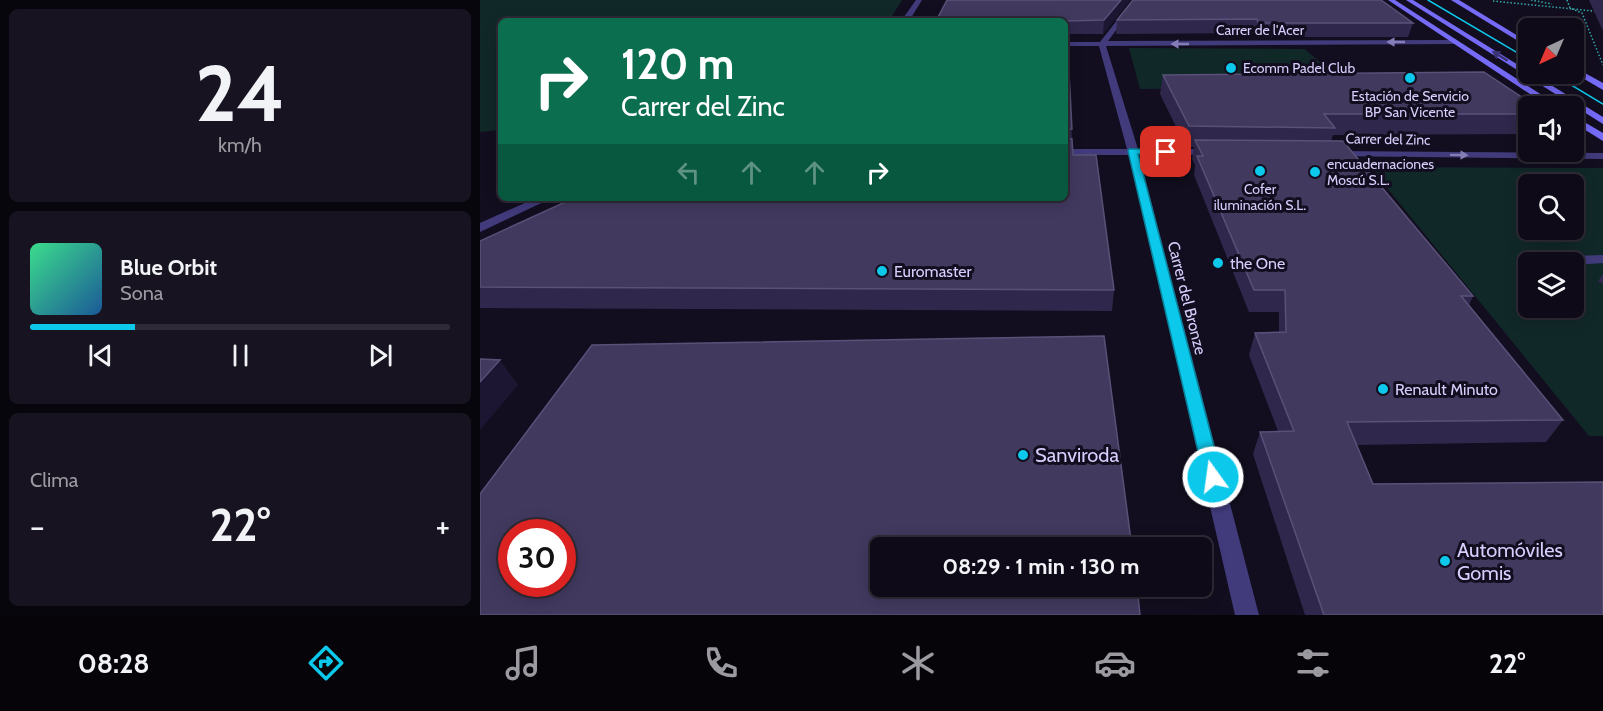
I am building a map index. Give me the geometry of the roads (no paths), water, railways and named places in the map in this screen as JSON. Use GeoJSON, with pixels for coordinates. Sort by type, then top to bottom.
{"type":"FeatureCollection","features":[{"type":"Feature","properties":{"kind":"main road"},"geometry":{"type":"LineString","coordinates":[[1390,0],[1539,96]]}},
{"type":"Feature","properties":{"kind":"main road"},"geometry":{"type":"LineString","coordinates":[[1409,0],[1603,121]]}},
{"type":"Feature","properties":{"kind":"main road"},"geometry":{"type":"LineString","coordinates":[[1454,0],[1518,39]]}},
{"type":"Feature","properties":{"kind":"main road"},"geometry":{"type":"LineString","coordinates":[[1584,76],[1603,87]]}},
{"type":"Feature","properties":{"kind":"main road"},"geometry":{"type":"LineString","coordinates":[[1584,126],[1603,138]]}},
{"type":"Feature","properties":{"kind":"street"},"geometry":{"type":"LineString","coordinates":[[907,18],[919,0]]}},
{"type":"Feature","properties":{"kind":"street"},"geometry":{"type":"LineString","coordinates":[[1102,44],[1137,0]]}},
{"type":"Feature","properties":{"kind":"street","name":"Carrer de l'Acer"},"geometry":{"type":"LineString","coordinates":[[1068,44],[1455,42]]}},
{"type":"Feature","properties":{"kind":"street","name":"Carrer del Bronze"},"geometry":{"type":"LineString","coordinates":[[1102,44],[1133,151],[1247,615]]}},
{"type":"Feature","properties":{"kind":"street"},"geometry":{"type":"LineString","coordinates":[[1068,152],[1218,153]]}},
{"type":"Feature","properties":{"kind":"street","name":"Carrer del Zinc"},"geometry":{"type":"LineString","coordinates":[[1324,153],[1603,156]]}},
{"type":"Feature","properties":{"kind":"street"},"geometry":{"type":"LineString","coordinates":[[480,228],[539,201]]}},
{"type":"Feature","properties":{"kind":"street"},"geometry":{"type":"LineString","coordinates":[[1584,260],[1603,259]]}},
{"type":"Feature","properties":{"kind":"tram line"},"geometry":{"type":"LineString","coordinates":[[1428,0],[1518,53]]}},
{"type":"Feature","properties":{"kind":"tram line"},"geometry":{"type":"LineString","coordinates":[[1570,84],[1603,104]]}},
{"type":"Feature","properties":{"kind":"place","name":"Ecomm Padel Club"},"geometry":{"type":"Point","coordinates":[1231,68]}},
{"type":"Feature","properties":{"kind":"place","name":"Estación de Servicio BP San Vicente"},"geometry":{"type":"Point","coordinates":[1410,78]}},
{"type":"Feature","properties":{"kind":"place","name":"Cofer iluminación S.L."},"geometry":{"type":"Point","coordinates":[1260,171]}},
{"type":"Feature","properties":{"kind":"place","name":"encuadernaciones Moscú S.L."},"geometry":{"type":"Point","coordinates":[1315,172]}},
{"type":"Feature","properties":{"kind":"place","name":"the One"},"geometry":{"type":"Point","coordinates":[1218,263]}},
{"type":"Feature","properties":{"kind":"place","name":"Euromaster"},"geometry":{"type":"Point","coordinates":[882,271]}},
{"type":"Feature","properties":{"kind":"place","name":"Renault Minuto"},"geometry":{"type":"Point","coordinates":[1383,389]}},
{"type":"Feature","properties":{"kind":"place","name":"Sanviroda"},"geometry":{"type":"Point","coordinates":[1023,455]}},
{"type":"Feature","properties":{"kind":"place","name":"Automóviles Gomis"},"geometry":{"type":"Point","coordinates":[1445,561]}}]}
